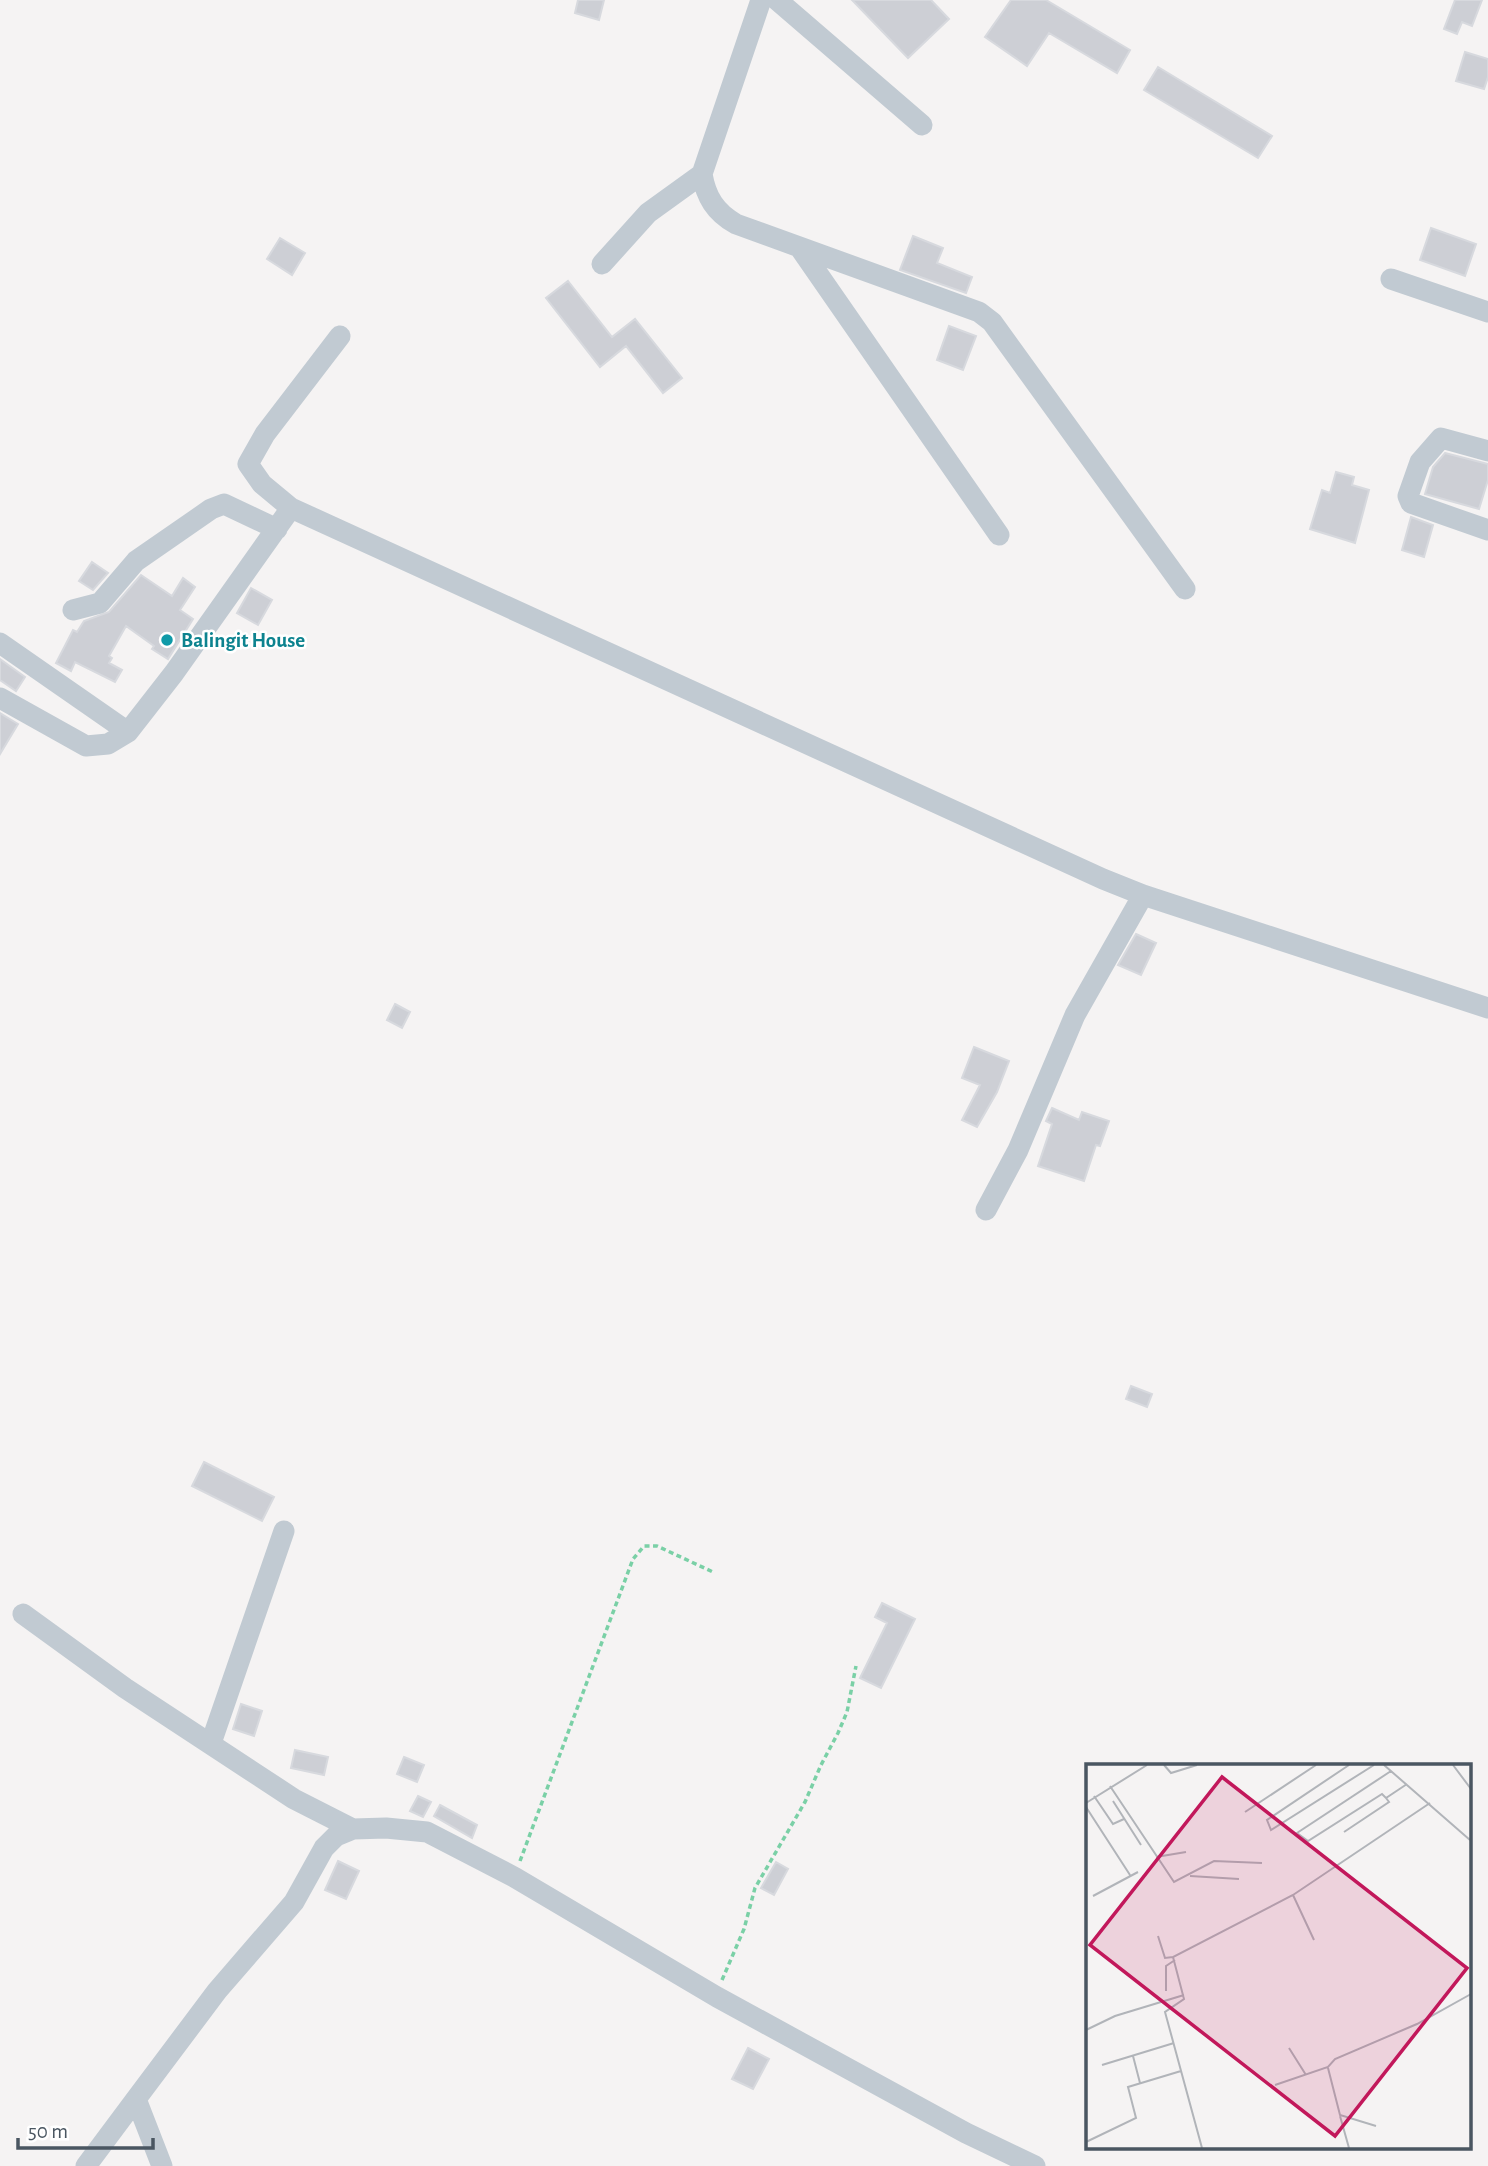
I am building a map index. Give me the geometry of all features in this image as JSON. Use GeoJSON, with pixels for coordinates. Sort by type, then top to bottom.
{"type":"FeatureCollection","features":[{"type":"Feature","properties":{"kind":"street"},"geometry":{"type":"LineString","coordinates":[[761,0],[702,174],[706,193],[724,217],[736,224],[979,312],[992,321],[1185,589]]}},
{"type":"Feature","properties":{"kind":"street"},"geometry":{"type":"LineString","coordinates":[[777,0],[922,125]]}},
{"type":"Feature","properties":{"kind":"street"},"geometry":{"type":"LineString","coordinates":[[602,264],[648,213],[702,174]]}},
{"type":"Feature","properties":{"kind":"street"},"geometry":{"type":"LineString","coordinates":[[800,248],[999,535]]}},
{"type":"Feature","properties":{"kind":"street"},"geometry":{"type":"LineString","coordinates":[[1391,279],[1488,312]]}},
{"type":"Feature","properties":{"kind":"street"},"geometry":{"type":"LineString","coordinates":[[340,336],[265,434],[248,464],[262,484],[291,508],[1143,895],[1488,1008]]}},
{"type":"Feature","properties":{"kind":"street"},"geometry":{"type":"LineString","coordinates":[[1488,451],[1441,438],[1420,462],[1408,496],[1411,503],[1488,530]]}},
{"type":"Feature","properties":{"kind":"street"},"geometry":{"type":"LineString","coordinates":[[73,610],[100,603],[136,561],[211,509],[224,504],[277,529]]}},
{"type":"Feature","properties":{"kind":"street"},"geometry":{"type":"LineString","coordinates":[[0,698],[86,746],[108,744],[128,733],[291,508]]}},
{"type":"Feature","properties":{"kind":"street"},"geometry":{"type":"LineString","coordinates":[[0,643],[128,733]]}},
{"type":"Feature","properties":{"kind":"street"},"geometry":{"type":"LineString","coordinates":[[986,1210],[1018,1150],[1075,1015],[1143,895]]}},
{"type":"Feature","properties":{"kind":"street"},"geometry":{"type":"LineString","coordinates":[[211,1743],[284,1531]]}},
{"type":"Feature","properties":{"kind":"street"},"geometry":{"type":"LineString","coordinates":[[23,1614],[125,1688],[277,1789],[353,1829]]}},
{"type":"Feature","properties":{"kind":"street"},"geometry":{"type":"LineString","coordinates":[[86,2166],[210,2001],[294,1902],[324,1848],[336,1836],[353,1829],[386,1828],[427,1832],[514,1877],[716,1997],[966,2133],[1035,2166]]}},
{"type":"Feature","properties":{"kind":"street"},"geometry":{"type":"LineString","coordinates":[[136,2099],[162,2166]]}},
{"type":"Feature","properties":{"kind":"path"},"geometry":{"type":"LineString","coordinates":[[514,1877],[633,1559],[644,1546],[657,1546],[713,1573]]}},
{"type":"Feature","properties":{"kind":"path"},"geometry":{"type":"LineString","coordinates":[[716,1997],[744,1929],[754,1888],[805,1802],[847,1712],[856,1666]]}},
{"type":"Feature","properties":{"kind":"building"},"geometry":{"type":"Polygon","coordinates":[[[578,0],[604,0],[599,20],[575,13],[578,0]]]}},
{"type":"Feature","properties":{"kind":"building"},"geometry":{"type":"Polygon","coordinates":[[[852,0],[931,0],[949,19],[908,58],[852,0]]]}},
{"type":"Feature","properties":{"kind":"building"},"geometry":{"type":"Polygon","coordinates":[[[1011,0],[1046,0],[1130,50],[1117,73],[1049,33],[1027,66],[985,37],[1011,0]]]}},
{"type":"Feature","properties":{"kind":"building"},"geometry":{"type":"Polygon","coordinates":[[[1455,0],[1482,0],[1472,26],[1462,22],[1457,34],[1444,29],[1455,0]]]}},
{"type":"Feature","properties":{"kind":"building"},"geometry":{"type":"Polygon","coordinates":[[[1465,52],[1488,59],[1488,77],[1484,89],[1456,81],[1465,52]]]}},
{"type":"Feature","properties":{"kind":"building"},"geometry":{"type":"Polygon","coordinates":[[[1158,67],[1272,136],[1258,158],[1144,90],[1158,67]]]}},
{"type":"Feature","properties":{"kind":"building"},"geometry":{"type":"Polygon","coordinates":[[[1431,228],[1476,244],[1465,276],[1420,260],[1431,228]]]}},
{"type":"Feature","properties":{"kind":"building"},"geometry":{"type":"Polygon","coordinates":[[[913,236],[943,248],[937,263],[972,277],[966,293],[900,270],[913,236]]]}},
{"type":"Feature","properties":{"kind":"building"},"geometry":{"type":"Polygon","coordinates":[[[280,238],[305,253],[292,275],[267,259],[280,238]]]}},
{"type":"Feature","properties":{"kind":"building"},"geometry":{"type":"Polygon","coordinates":[[[568,281],[612,337],[635,319],[682,378],[663,393],[626,346],[600,367],[546,298],[568,281]]]}},
{"type":"Feature","properties":{"kind":"building"},"geometry":{"type":"Polygon","coordinates":[[[949,326],[976,336],[963,370],[937,360],[949,326]]]}},
{"type":"Feature","properties":{"kind":"building"},"geometry":{"type":"Polygon","coordinates":[[[1445,453],[1488,464],[1488,480],[1479,509],[1425,494],[1433,467],[1445,453]]]}},
{"type":"Feature","properties":{"kind":"building"},"geometry":{"type":"Polygon","coordinates":[[[1336,472],[1354,477],[1352,485],[1369,490],[1355,543],[1310,529],[1322,490],[1330,493],[1336,472]]]}},
{"type":"Feature","properties":{"kind":"building"},"geometry":{"type":"Polygon","coordinates":[[[1411,517],[1433,525],[1424,557],[1402,550],[1411,517]]]}},
{"type":"Feature","properties":{"kind":"building"},"geometry":{"type":"Polygon","coordinates":[[[92,562],[108,573],[93,590],[79,581],[92,562]]]}},
{"type":"Feature","properties":{"kind":"building"},"geometry":{"type":"Polygon","coordinates":[[[141,575],[172,596],[183,578],[195,587],[180,610],[193,619],[168,659],[126,626],[109,656],[112,658],[109,663],[122,670],[115,682],[75,662],[71,671],[56,663],[73,630],[77,632],[84,621],[109,612],[141,575]]]}},
{"type":"Feature","properties":{"kind":"building"},"geometry":{"type":"Polygon","coordinates":[[[251,588],[272,600],[258,625],[237,613],[251,588]]]}},
{"type":"Feature","properties":{"kind":"building"},"geometry":{"type":"Polygon","coordinates":[[[0,659],[25,677],[16,691],[0,680],[0,659]]]}},
{"type":"Feature","properties":{"kind":"building"},"geometry":{"type":"Polygon","coordinates":[[[0,713],[18,724],[0,754],[0,713]]]}},
{"type":"Feature","properties":{"kind":"building"},"geometry":{"type":"Polygon","coordinates":[[[1136,934],[1156,943],[1141,975],[1118,965],[1136,934]]]}},
{"type":"Feature","properties":{"kind":"building"},"geometry":{"type":"Polygon","coordinates":[[[395,1004],[410,1012],[402,1028],[387,1020],[395,1004]]]}},
{"type":"Feature","properties":{"kind":"building"},"geometry":{"type":"Polygon","coordinates":[[[974,1047],[1009,1061],[997,1092],[977,1127],[962,1120],[980,1085],[962,1078],[974,1047]]]}},
{"type":"Feature","properties":{"kind":"building"},"geometry":{"type":"Polygon","coordinates":[[[1052,1108],[1079,1120],[1082,1112],[1109,1121],[1100,1146],[1096,1145],[1084,1181],[1038,1166],[1052,1124],[1046,1121],[1052,1108]]]}},
{"type":"Feature","properties":{"kind":"building"},"geometry":{"type":"Polygon","coordinates":[[[1131,1386],[1152,1394],[1147,1407],[1126,1399],[1131,1386]]]}},
{"type":"Feature","properties":{"kind":"building"},"geometry":{"type":"Polygon","coordinates":[[[204,1462],[274,1497],[262,1521],[192,1486],[204,1462]]]}},
{"type":"Feature","properties":{"kind":"building"},"geometry":{"type":"Polygon","coordinates":[[[882,1603],[915,1619],[881,1688],[860,1678],[887,1623],[875,1617],[882,1603]]]}},
{"type":"Feature","properties":{"kind":"building"},"geometry":{"type":"Polygon","coordinates":[[[241,1704],[262,1711],[254,1736],[233,1729],[241,1704]]]}},
{"type":"Feature","properties":{"kind":"building"},"geometry":{"type":"Polygon","coordinates":[[[295,1750],[328,1757],[324,1775],[291,1768],[295,1750]]]}},
{"type":"Feature","properties":{"kind":"building"},"geometry":{"type":"Polygon","coordinates":[[[404,1757],[424,1765],[417,1782],[397,1774],[404,1757]]]}},
{"type":"Feature","properties":{"kind":"building"},"geometry":{"type":"Polygon","coordinates":[[[418,1796],[431,1802],[423,1817],[410,1811],[418,1796]]]}},
{"type":"Feature","properties":{"kind":"building"},"geometry":{"type":"Polygon","coordinates":[[[440,1805],[477,1825],[472,1838],[434,1816],[440,1805]]]}},
{"type":"Feature","properties":{"kind":"building"},"geometry":{"type":"Polygon","coordinates":[[[338,1861],[359,1871],[346,1899],[325,1890],[338,1861]]]}},
{"type":"Feature","properties":{"kind":"building"},"geometry":{"type":"Polygon","coordinates":[[[776,1862],[788,1869],[774,1895],[761,1888],[776,1862]]]}},
{"type":"Feature","properties":{"kind":"building"},"geometry":{"type":"Polygon","coordinates":[[[748,2048],[769,2059],[753,2089],[732,2079],[748,2048]]]}},
{"type":"Feature","properties":{"kind":"place","name":"Balingit House"},"geometry":{"type":"Point","coordinates":[167,640]}}]}
